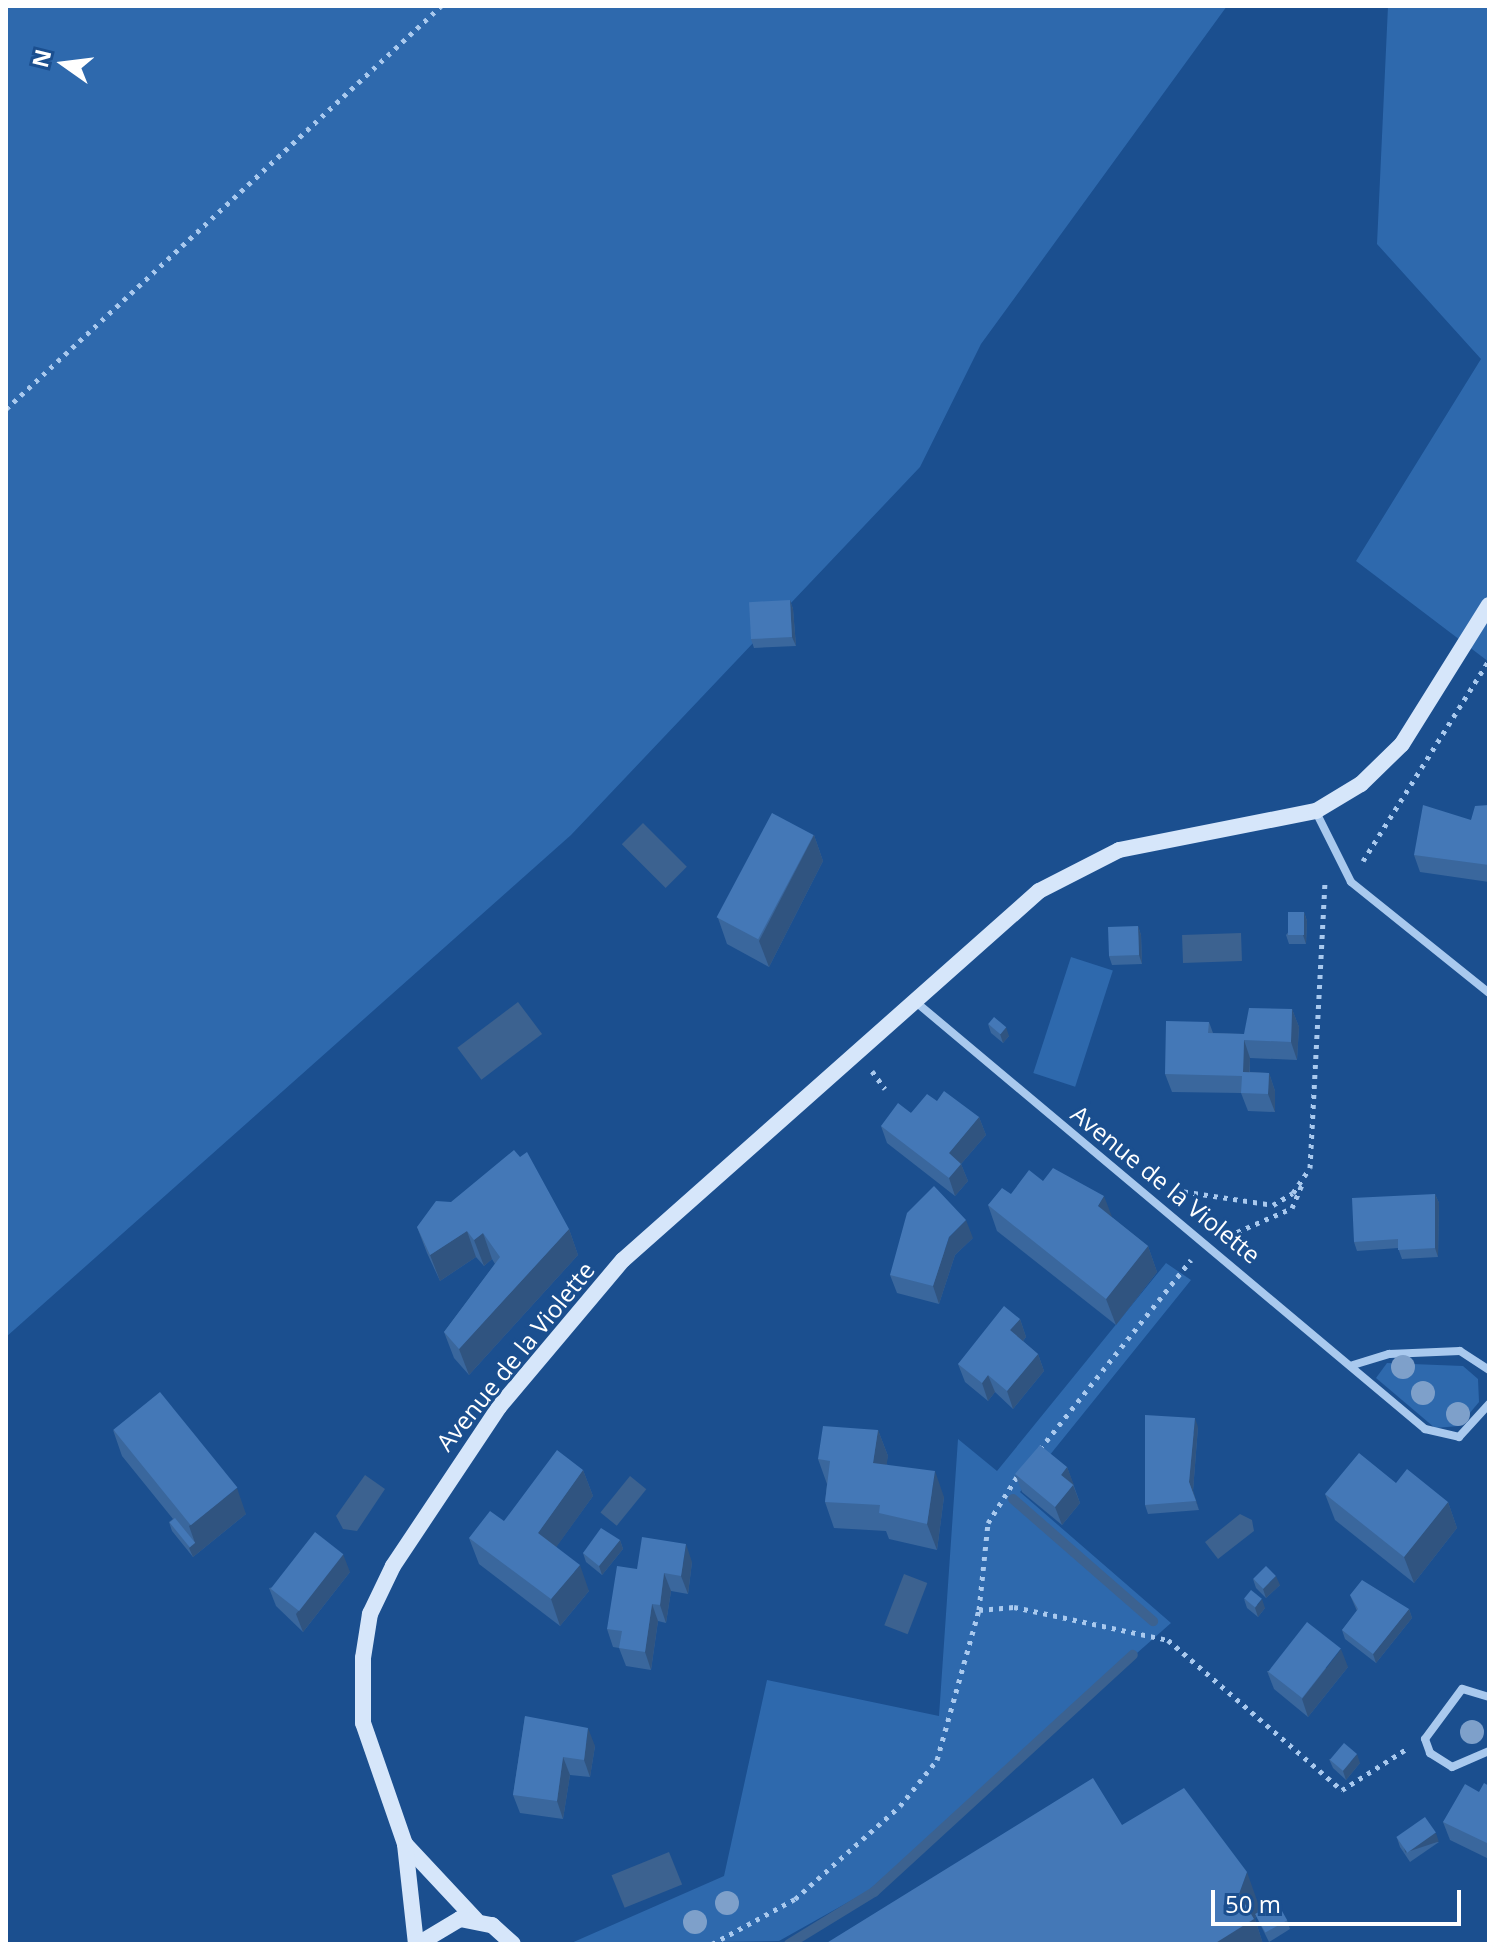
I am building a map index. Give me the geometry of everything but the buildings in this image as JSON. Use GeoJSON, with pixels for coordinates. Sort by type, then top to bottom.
{"type":"FeatureCollection","features":[{"type":"Feature","properties":{"kind":"street"},"geometry":{"type":"LineString","coordinates":[[1489,605],[1402,744],[1361,784],[1316,811],[1351,882],[1480,993],[1489,993]]}},
{"type":"Feature","properties":{"kind":"street","name":"Avenue de la Violette"},"geometry":{"type":"LineString","coordinates":[[417,1944],[405,1844],[367,1742],[361,1699],[370,1614],[393,1566],[499,1407],[623,1260],[917,1003],[1004,919],[1083,865],[1160,838],[1316,811]]}},
{"type":"Feature","properties":{"kind":"street","name":"Avenue de la Violette"},"geometry":{"type":"LineString","coordinates":[[917,1003],[1126,1183],[1353,1365],[1369,1386],[1435,1436],[1470,1431],[1489,1404]]}},
{"type":"Feature","properties":{"kind":"street"},"geometry":{"type":"LineString","coordinates":[[1353,1365],[1389,1354],[1460,1351],[1489,1370]]}},
{"type":"Feature","properties":{"kind":"street"},"geometry":{"type":"LineString","coordinates":[[1489,1697],[1462,1689],[1425,1739],[1430,1753],[1452,1767],[1489,1751]]}},
{"type":"Feature","properties":{"kind":"street","name":"Avenue de la Violette"},"geometry":{"type":"LineString","coordinates":[[405,1844],[476,1920],[513,1944]]}},
{"type":"Feature","properties":{"kind":"street"},"geometry":{"type":"LineString","coordinates":[[417,1944],[444,1923],[476,1920]]}},
{"type":"Feature","properties":{"kind":"path"},"geometry":{"type":"LineString","coordinates":[[6,409],[441,6]]}},
{"type":"Feature","properties":{"kind":"path"},"geometry":{"type":"LineString","coordinates":[[1361,865],[1489,660]]}},
{"type":"Feature","properties":{"kind":"path"},"geometry":{"type":"LineString","coordinates":[[712,1944],[795,1899],[920,1785],[946,1740],[979,1610],[988,1523],[1202,1245],[1292,1208],[1312,1149],[1325,879]]}},
{"type":"Feature","properties":{"kind":"path"},"geometry":{"type":"LineString","coordinates":[[872,1071],[885,1089]]}},
{"type":"Feature","properties":{"kind":"path"},"geometry":{"type":"LineString","coordinates":[[1126,1183],[1273,1205],[1303,1182]]}},
{"type":"Feature","properties":{"kind":"path"},"geometry":{"type":"LineString","coordinates":[[979,1610],[1014,1607],[1168,1640],[1342,1790],[1425,1739]]}},
{"type":"Feature","properties":{"kind":"shaded area"},"geometry":{"type":"Polygon","coordinates":[[[6,6],[1227,6],[981,344],[920,467],[571,835],[6,1337],[6,6]]]}},
{"type":"Feature","properties":{"kind":"shaded area"},"geometry":{"type":"Polygon","coordinates":[[[1388,6],[1489,6],[1489,662],[1356,561],[1481,359],[1377,244],[1388,6]]]}},
{"type":"Feature","properties":{"kind":"shaded area"},"geometry":{"type":"Polygon","coordinates":[[[643,823],[687,867],[666,888],[622,844],[643,823]]]}},
{"type":"Feature","properties":{"kind":"shaded area"},"geometry":{"type":"Polygon","coordinates":[[[1241,933],[1242,961],[1183,963],[1182,935],[1241,933]]]}},
{"type":"Feature","properties":{"kind":"shaded area"},"geometry":{"type":"Polygon","coordinates":[[[1071,957],[1113,971],[1075,1087],[1033,1073],[1071,957]]]}},
{"type":"Feature","properties":{"kind":"shaded area"},"geometry":{"type":"Polygon","coordinates":[[[518,1002],[542,1034],[481,1080],[457,1048],[518,1002]]]}},
{"type":"Feature","properties":{"kind":"shaded area"},"geometry":{"type":"Polygon","coordinates":[[[1166,1263],[1191,1280],[1020,1492],[1171,1623],[868,1891],[779,1941],[569,1944],[724,1876],[767,1680],[939,1716],[958,1439],[997,1471],[1166,1263]]]}},
{"type":"Feature","properties":{"kind":"shaded area"},"geometry":{"type":"Polygon","coordinates":[[[1387,1363],[1463,1366],[1478,1379],[1479,1402],[1459,1426],[1435,1428],[1376,1378],[1387,1363]]]}},
{"type":"Feature","properties":{"kind":"shaded area"},"geometry":{"type":"Polygon","coordinates":[[[365,1475],[385,1489],[357,1531],[343,1529],[336,1516],[365,1475]]]}},
{"type":"Feature","properties":{"kind":"shaded area"},"geometry":{"type":"Polygon","coordinates":[[[630,1476],[646,1489],[617,1526],[600,1513],[630,1476]]]}},
{"type":"Feature","properties":{"kind":"shaded area"},"geometry":{"type":"Polygon","coordinates":[[[1240,1514],[1252,1520],[1254,1531],[1218,1559],[1205,1542],[1240,1514]]]}},
{"type":"Feature","properties":{"kind":"shaded area"},"geometry":{"type":"Polygon","coordinates":[[[904,1574],[927,1583],[908,1634],[884,1625],[904,1574]]]}},
{"type":"Feature","properties":{"kind":"shaded area"},"geometry":{"type":"Polygon","coordinates":[[[669,1852],[682,1884],[625,1908],[612,1875],[669,1852]]]}},
{"type":"Feature","properties":{"kind":"waterway"},"geometry":{"type":"LineString","coordinates":[[1013,1499],[1153,1621]]}},
{"type":"Feature","properties":{"kind":"waterway"},"geometry":{"type":"LineString","coordinates":[[789,1944],[874,1892],[1133,1655]]}}]}
